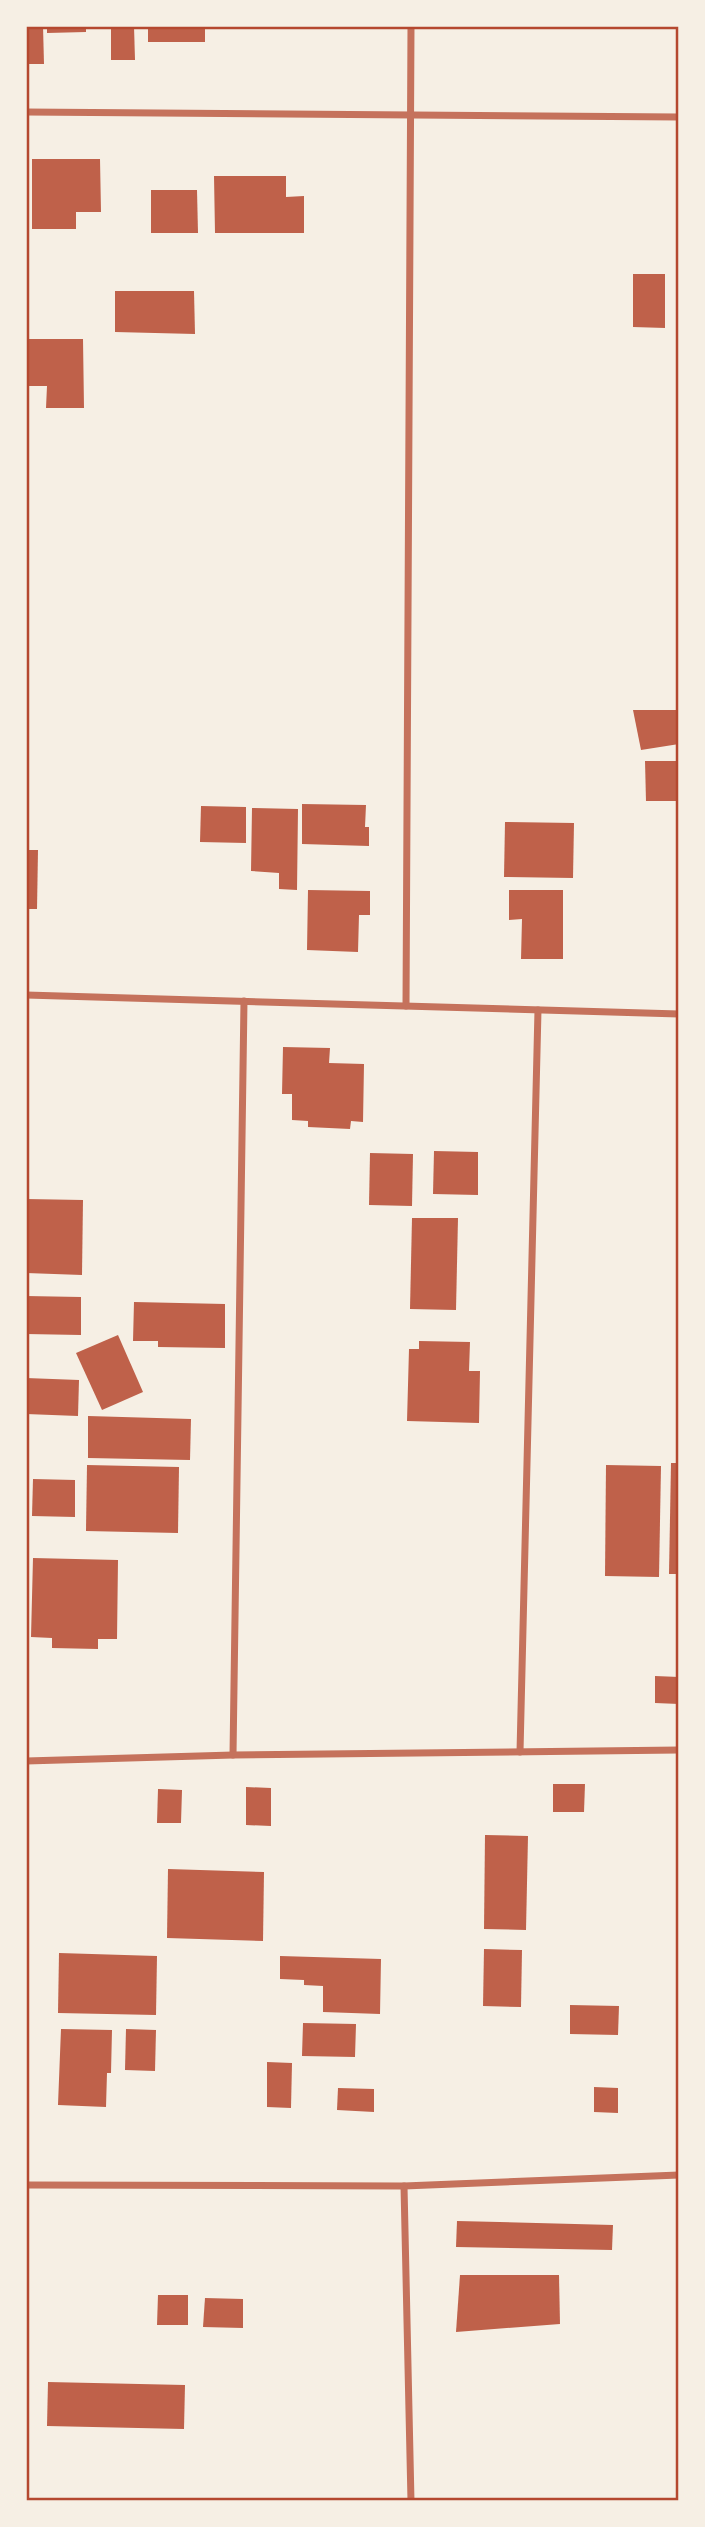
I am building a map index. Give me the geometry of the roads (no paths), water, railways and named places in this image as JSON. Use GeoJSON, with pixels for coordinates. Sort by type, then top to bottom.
{"type":"FeatureCollection","features":[{"type":"Feature","properties":{"kind":"street"},"geometry":{"type":"LineString","coordinates":[[406,1006],[411,26]]}},
{"type":"Feature","properties":{"kind":"street"},"geometry":{"type":"LineString","coordinates":[[26,112],[679,117]]}},
{"type":"Feature","properties":{"kind":"street"},"geometry":{"type":"LineString","coordinates":[[26,995],[679,1014]]}},
{"type":"Feature","properties":{"kind":"street"},"geometry":{"type":"LineString","coordinates":[[233,1755],[244,1001]]}},
{"type":"Feature","properties":{"kind":"street"},"geometry":{"type":"LineString","coordinates":[[520,1752],[538,1010]]}},
{"type":"Feature","properties":{"kind":"street"},"geometry":{"type":"LineString","coordinates":[[26,1761],[233,1755],[679,1750]]}},
{"type":"Feature","properties":{"kind":"street"},"geometry":{"type":"LineString","coordinates":[[26,2185],[404,2186],[679,2175]]}},
{"type":"Feature","properties":{"kind":"street"},"geometry":{"type":"LineString","coordinates":[[404,2186],[411,2501]]}}]}
